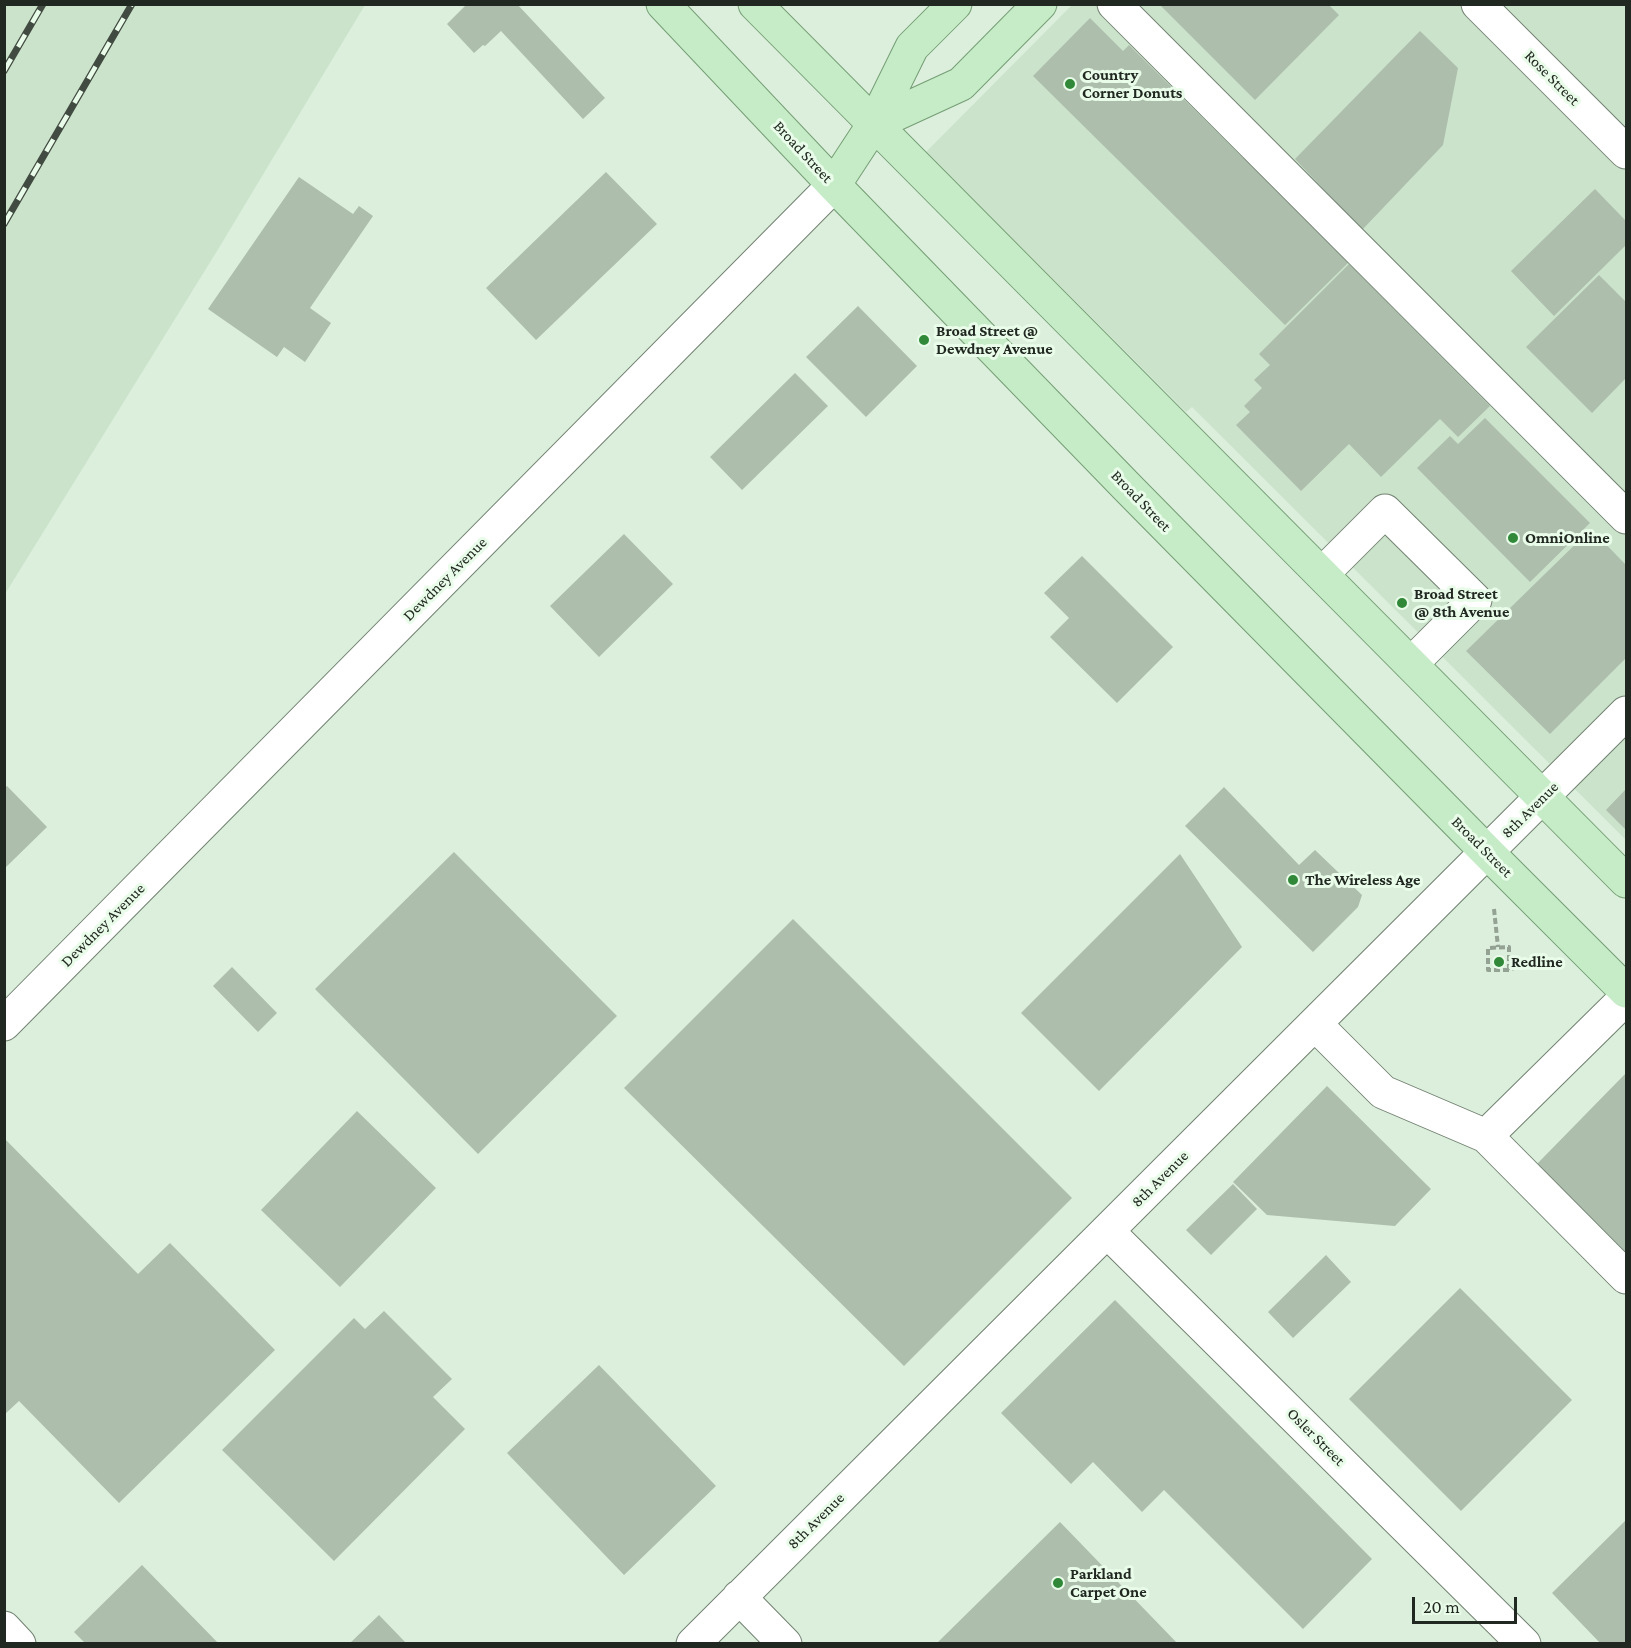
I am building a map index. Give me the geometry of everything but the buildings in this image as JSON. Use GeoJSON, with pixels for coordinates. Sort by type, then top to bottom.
{"type":"FeatureCollection","features":[{"type":"Feature","properties":{"kind":"main road","name":"Broad Street"},"geometry":{"type":"LineString","coordinates":[[663,4],[834,185],[1129,489],[1626,991]]}},
{"type":"Feature","properties":{"kind":"main road"},"geometry":{"type":"LineString","coordinates":[[755,4],[1626,881]]}},
{"type":"Feature","properties":{"kind":"main road","name":"Dewdney Avenue"},"geometry":{"type":"LineString","coordinates":[[834,185],[874,124],[912,47],[955,4]]}},
{"type":"Feature","properties":{"kind":"main road"},"geometry":{"type":"LineString","coordinates":[[874,124],[961,84],[1040,4]]}},
{"type":"Feature","properties":{"kind":"street"},"geometry":{"type":"LineString","coordinates":[[1114,4],[1626,517]]}},
{"type":"Feature","properties":{"kind":"street","name":"Rose Street"},"geometry":{"type":"LineString","coordinates":[[1478,4],[1626,152]]}},
{"type":"Feature","properties":{"kind":"street","name":"Dewdney Avenue"},"geometry":{"type":"LineString","coordinates":[[4,1024],[834,185]]}},
{"type":"Feature","properties":{"kind":"street"},"geometry":{"type":"LineString","coordinates":[[1322,574],[1385,511],[1475,600],[1411,664]]}},
{"type":"Feature","properties":{"kind":"street","name":"8th Avenue"},"geometry":{"type":"LineString","coordinates":[[693,1644],[1626,713]]}},
{"type":"Feature","properties":{"kind":"street"},"geometry":{"type":"LineString","coordinates":[[1486,1136],[1626,998]]}},
{"type":"Feature","properties":{"kind":"street"},"geometry":{"type":"LineString","coordinates":[[1315,1024],[1383,1092],[1486,1136],[1626,1277]]}},
{"type":"Feature","properties":{"kind":"street","name":"Osler Street"},"geometry":{"type":"LineString","coordinates":[[1107,1231],[1524,1644]]}},
{"type":"Feature","properties":{"kind":"street"},"geometry":{"type":"LineString","coordinates":[[739,1597],[785,1644]]}},
{"type":"Feature","properties":{"kind":"street"},"geometry":{"type":"LineString","coordinates":[[4,1628],[20,1644]]}},
{"type":"Feature","properties":{"kind":"path"},"geometry":{"type":"LineString","coordinates":[[1509,947],[1509,970],[1488,970],[1488,948],[1509,947]]}},
{"type":"Feature","properties":{"kind":"shaded area"},"geometry":{"type":"Polygon","coordinates":[[[5,4],[365,5],[217,251],[5,594],[5,4]]]}},
{"type":"Feature","properties":{"kind":"shaded area"},"geometry":{"type":"Polygon","coordinates":[[[1072,5],[1626,5],[1626,840],[1192,407],[1186,412],[926,152],[1072,5]]]}},
{"type":"Feature","properties":{"kind":"railway"},"geometry":{"type":"LineString","coordinates":[[4,71],[43,4]]}},
{"type":"Feature","properties":{"kind":"railway"},"geometry":{"type":"LineString","coordinates":[[4,224],[132,4]]}},
{"type":"Feature","properties":{"kind":"place","name":"Country Corner Donuts"},"geometry":{"type":"Point","coordinates":[1070,84]}},
{"type":"Feature","properties":{"kind":"place","name":"Broad Street @ Dewdney Avenue"},"geometry":{"type":"Point","coordinates":[924,340]}},
{"type":"Feature","properties":{"kind":"place","name":"OmniOnline"},"geometry":{"type":"Point","coordinates":[1513,538]}},
{"type":"Feature","properties":{"kind":"place","name":"Broad Street @ 8th Avenue"},"geometry":{"type":"Point","coordinates":[1402,603]}},
{"type":"Feature","properties":{"kind":"place","name":"The Wireless Age"},"geometry":{"type":"Point","coordinates":[1293,880]}},
{"type":"Feature","properties":{"kind":"place","name":"Redline"},"geometry":{"type":"Point","coordinates":[1499,962]}},
{"type":"Feature","properties":{"kind":"place","name":"Parkland Carpet One"},"geometry":{"type":"Point","coordinates":[1058,1583]}}]}
